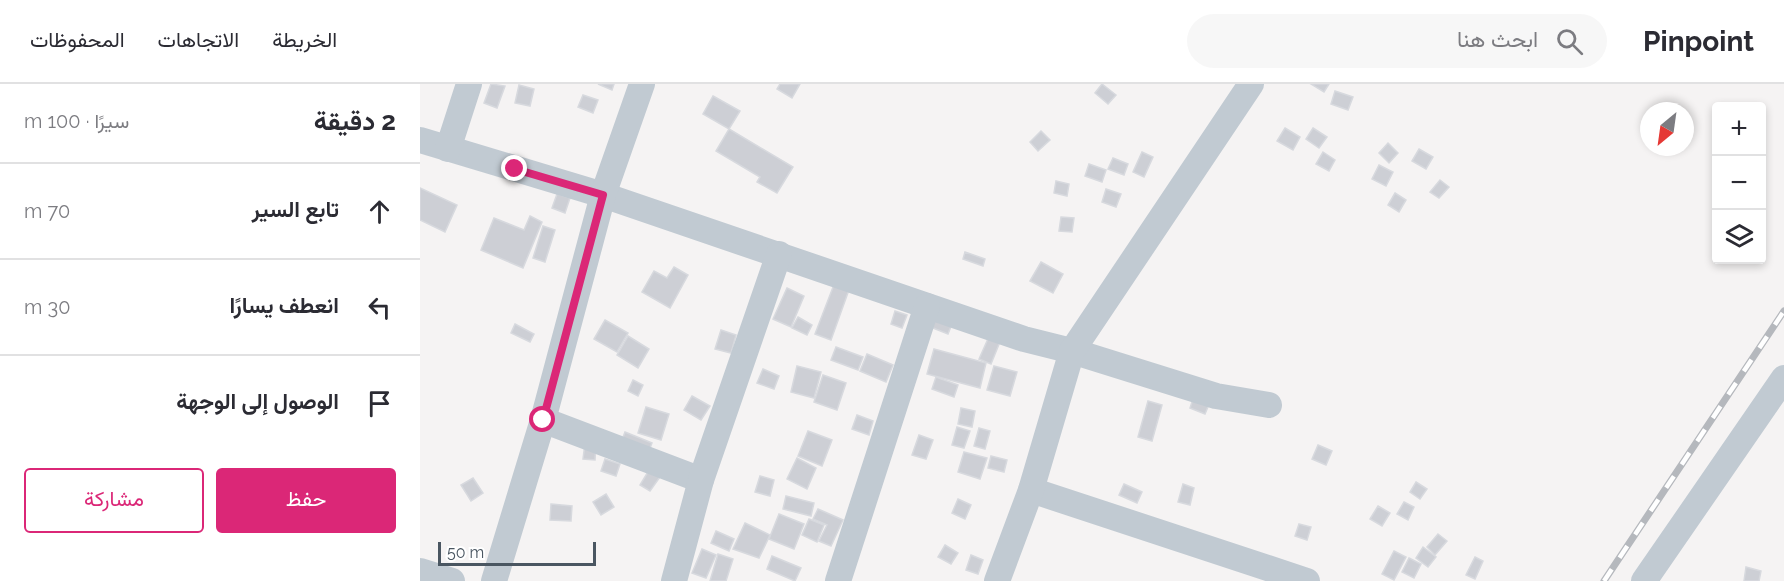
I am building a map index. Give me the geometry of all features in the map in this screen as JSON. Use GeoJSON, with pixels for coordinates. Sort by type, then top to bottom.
{"type":"FeatureCollection","features":[{"type":"Feature","properties":{"kind":"street"},"geometry":{"type":"LineString","coordinates":[[448,149],[469,84]]}},
{"type":"Feature","properties":{"kind":"street"},"geometry":{"type":"LineString","coordinates":[[494,581],[543,420],[603,195],[642,84]]}},
{"type":"Feature","properties":{"kind":"street"},"geometry":{"type":"LineString","coordinates":[[998,581],[1031,490],[1072,351],[1251,84]]}},
{"type":"Feature","properties":{"kind":"street"},"geometry":{"type":"LineString","coordinates":[[420,140],[603,195],[1024,339],[1072,351],[1216,396],[1269,405]]}},
{"type":"Feature","properties":{"kind":"street"},"geometry":{"type":"LineString","coordinates":[[674,581],[701,480],[779,254]]}},
{"type":"Feature","properties":{"kind":"street"},"geometry":{"type":"LineString","coordinates":[[838,581],[927,306]]}},
{"type":"Feature","properties":{"kind":"street"},"geometry":{"type":"LineString","coordinates":[[1644,581],[1784,378]]}},
{"type":"Feature","properties":{"kind":"street"},"geometry":{"type":"LineString","coordinates":[[543,420],[701,480]]}},
{"type":"Feature","properties":{"kind":"street"},"geometry":{"type":"LineString","coordinates":[[1031,490],[1307,581]]}},
{"type":"Feature","properties":{"kind":"street"},"geometry":{"type":"LineString","coordinates":[[420,571],[452,581]]}},
{"type":"Feature","properties":{"kind":"building"},"geometry":{"type":"Polygon","coordinates":[[[491,84],[505,86],[497,108],[484,103],[491,84]]]}},
{"type":"Feature","properties":{"kind":"building"},"geometry":{"type":"Polygon","coordinates":[[[598,84],[614,84],[612,90],[598,84]]]}},
{"type":"Feature","properties":{"kind":"building"},"geometry":{"type":"Polygon","coordinates":[[[780,84],[800,84],[792,98],[777,89],[780,84]]]}},
{"type":"Feature","properties":{"kind":"building"},"geometry":{"type":"Polygon","coordinates":[[[1102,84],[1116,95],[1108,104],[1095,93],[1102,84]]]}},
{"type":"Feature","properties":{"kind":"building"},"geometry":{"type":"Polygon","coordinates":[[[1311,84],[1329,84],[1324,92],[1311,84]]]}},
{"type":"Feature","properties":{"kind":"building"},"geometry":{"type":"Polygon","coordinates":[[[519,85],[534,89],[530,106],[515,103],[519,85]]]}},
{"type":"Feature","properties":{"kind":"building"},"geometry":{"type":"Polygon","coordinates":[[[1335,91],[1353,97],[1348,110],[1331,104],[1335,91]]]}},
{"type":"Feature","properties":{"kind":"building"},"geometry":{"type":"Polygon","coordinates":[[[583,95],[598,100],[593,113],[578,107],[583,95]]]}},
{"type":"Feature","properties":{"kind":"building"},"geometry":{"type":"Polygon","coordinates":[[[713,96],[740,111],[729,129],[703,114],[713,96]]]}},
{"type":"Feature","properties":{"kind":"building"},"geometry":{"type":"Polygon","coordinates":[[[1285,128],[1300,137],[1293,150],[1277,141],[1285,128]]]}},
{"type":"Feature","properties":{"kind":"building"},"geometry":{"type":"Polygon","coordinates":[[[1313,128],[1327,137],[1319,148],[1306,139],[1313,128]]]}},
{"type":"Feature","properties":{"kind":"building"},"geometry":{"type":"Polygon","coordinates":[[[729,129],[793,167],[777,193],[757,182],[760,177],[716,151],[729,129]]]}},
{"type":"Feature","properties":{"kind":"building"},"geometry":{"type":"Polygon","coordinates":[[[1041,131],[1050,140],[1038,151],[1030,142],[1041,131]]]}},
{"type":"Feature","properties":{"kind":"building"},"geometry":{"type":"Polygon","coordinates":[[[1388,143],[1398,153],[1389,163],[1379,153],[1388,143]]]}},
{"type":"Feature","properties":{"kind":"building"},"geometry":{"type":"Polygon","coordinates":[[[1419,149],[1433,157],[1426,169],[1412,161],[1419,149]]]}},
{"type":"Feature","properties":{"kind":"building"},"geometry":{"type":"Polygon","coordinates":[[[1142,152],[1153,157],[1144,177],[1133,172],[1142,152]]]}},
{"type":"Feature","properties":{"kind":"building"},"geometry":{"type":"Polygon","coordinates":[[[1323,152],[1335,160],[1329,171],[1316,164],[1323,152]]]}},
{"type":"Feature","properties":{"kind":"building"},"geometry":{"type":"Polygon","coordinates":[[[1113,158],[1128,164],[1124,175],[1108,169],[1113,158]]]}},
{"type":"Feature","properties":{"kind":"building"},"geometry":{"type":"Polygon","coordinates":[[[1089,164],[1106,170],[1102,182],[1085,176],[1089,164]]]}},
{"type":"Feature","properties":{"kind":"building"},"geometry":{"type":"Polygon","coordinates":[[[1379,165],[1393,172],[1386,186],[1372,179],[1379,165]]]}},
{"type":"Feature","properties":{"kind":"building"},"geometry":{"type":"Polygon","coordinates":[[[1440,180],[1449,187],[1439,198],[1430,192],[1440,180]]]}},
{"type":"Feature","properties":{"kind":"building"},"geometry":{"type":"Polygon","coordinates":[[[1056,181],[1069,184],[1067,196],[1054,193],[1056,181]]]}},
{"type":"Feature","properties":{"kind":"building"},"geometry":{"type":"Polygon","coordinates":[[[420,188],[457,205],[445,232],[420,220],[420,188]]]}},
{"type":"Feature","properties":{"kind":"building"},"geometry":{"type":"Polygon","coordinates":[[[1106,189],[1121,194],[1116,207],[1102,202],[1106,189]]]}},
{"type":"Feature","properties":{"kind":"building"},"geometry":{"type":"Polygon","coordinates":[[[1395,193],[1406,200],[1399,212],[1388,205],[1395,193]]]}},
{"type":"Feature","properties":{"kind":"building"},"geometry":{"type":"Polygon","coordinates":[[[557,194],[570,198],[565,213],[552,208],[557,194]]]}},
{"type":"Feature","properties":{"kind":"building"},"geometry":{"type":"Polygon","coordinates":[[[530,216],[542,222],[523,268],[481,250],[494,218],[524,230],[530,216]]]}},
{"type":"Feature","properties":{"kind":"building"},"geometry":{"type":"Polygon","coordinates":[[[1061,217],[1074,218],[1072,232],[1059,231],[1061,217]]]}},
{"type":"Feature","properties":{"kind":"building"},"geometry":{"type":"Polygon","coordinates":[[[543,226],[555,230],[545,262],[533,258],[543,226]]]}},
{"type":"Feature","properties":{"kind":"building"},"geometry":{"type":"Polygon","coordinates":[[[965,252],[985,259],[983,266],[963,259],[965,252]]]}},
{"type":"Feature","properties":{"kind":"building"},"geometry":{"type":"Polygon","coordinates":[[[1041,262],[1063,274],[1053,293],[1030,281],[1041,262]]]}},
{"type":"Feature","properties":{"kind":"building"},"geometry":{"type":"Polygon","coordinates":[[[674,267],[688,275],[670,308],[642,292],[654,271],[667,278],[674,267]]]}},
{"type":"Feature","properties":{"kind":"building"},"geometry":{"type":"Polygon","coordinates":[[[835,282],[850,287],[831,340],[815,334],[835,282]]]}},
{"type":"Feature","properties":{"kind":"building"},"geometry":{"type":"Polygon","coordinates":[[[787,288],[804,296],[791,327],[773,319],[787,288]]]}},
{"type":"Feature","properties":{"kind":"building"},"geometry":{"type":"Polygon","coordinates":[[[936,306],[956,314],[948,334],[928,326],[936,306]]]}},
{"type":"Feature","properties":{"kind":"building"},"geometry":{"type":"Polygon","coordinates":[[[895,311],[907,315],[902,328],[891,324],[895,311]]]}},
{"type":"Feature","properties":{"kind":"building"},"geometry":{"type":"Polygon","coordinates":[[[798,317],[812,325],[807,335],[792,328],[798,317]]]}},
{"type":"Feature","properties":{"kind":"building"},"geometry":{"type":"Polygon","coordinates":[[[605,320],[628,333],[617,352],[594,339],[605,320]]]}},
{"type":"Feature","properties":{"kind":"building"},"geometry":{"type":"Polygon","coordinates":[[[515,324],[534,334],[530,342],[511,333],[515,324]]]}},
{"type":"Feature","properties":{"kind":"building"},"geometry":{"type":"Polygon","coordinates":[[[721,330],[736,335],[731,353],[715,349],[721,330]]]}},
{"type":"Feature","properties":{"kind":"building"},"geometry":{"type":"Polygon","coordinates":[[[991,332],[1002,337],[991,364],[979,359],[991,332]]]}},
{"type":"Feature","properties":{"kind":"building"},"geometry":{"type":"Polygon","coordinates":[[[628,336],[649,349],[638,368],[617,355],[628,336]]]}},
{"type":"Feature","properties":{"kind":"building"},"geometry":{"type":"Polygon","coordinates":[[[836,347],[863,357],[858,370],[831,360],[836,347]]]}},
{"type":"Feature","properties":{"kind":"building"},"geometry":{"type":"Polygon","coordinates":[[[934,349],[986,363],[980,388],[927,374],[934,349]]]}},
{"type":"Feature","properties":{"kind":"building"},"geometry":{"type":"Polygon","coordinates":[[[867,354],[893,365],[886,382],[860,371],[867,354]]]}},
{"type":"Feature","properties":{"kind":"building"},"geometry":{"type":"Polygon","coordinates":[[[797,366],[821,372],[814,398],[791,392],[797,366]]]}},
{"type":"Feature","properties":{"kind":"building"},"geometry":{"type":"Polygon","coordinates":[[[994,366],[1017,372],[1010,396],[987,390],[994,366]]]}},
{"type":"Feature","properties":{"kind":"building"},"geometry":{"type":"Polygon","coordinates":[[[763,369],[779,376],[774,389],[757,383],[763,369]]]}},
{"type":"Feature","properties":{"kind":"building"},"geometry":{"type":"Polygon","coordinates":[[[823,375],[846,383],[837,410],[814,402],[823,375]]]}},
{"type":"Feature","properties":{"kind":"building"},"geometry":{"type":"Polygon","coordinates":[[[936,377],[958,385],[954,397],[932,389],[936,377]]]}},
{"type":"Feature","properties":{"kind":"building"},"geometry":{"type":"Polygon","coordinates":[[[633,380],[643,385],[638,396],[628,391],[633,380]]]}},
{"type":"Feature","properties":{"kind":"building"},"geometry":{"type":"Polygon","coordinates":[[[692,396],[710,406],[701,420],[684,410],[692,396]]]}},
{"type":"Feature","properties":{"kind":"building"},"geometry":{"type":"Polygon","coordinates":[[[1194,396],[1210,402],[1205,414],[1190,408],[1194,396]]]}},
{"type":"Feature","properties":{"kind":"building"},"geometry":{"type":"Polygon","coordinates":[[[1148,401],[1162,405],[1152,441],[1138,437],[1148,401]]]}},
{"type":"Feature","properties":{"kind":"building"},"geometry":{"type":"Polygon","coordinates":[[[646,407],[669,414],[661,440],[638,433],[646,407]]]}},
{"type":"Feature","properties":{"kind":"building"},"geometry":{"type":"Polygon","coordinates":[[[961,408],[975,411],[972,427],[958,424],[961,408]]]}},
{"type":"Feature","properties":{"kind":"building"},"geometry":{"type":"Polygon","coordinates":[[[857,415],[873,421],[869,435],[852,429],[857,415]]]}},
{"type":"Feature","properties":{"kind":"building"},"geometry":{"type":"Polygon","coordinates":[[[957,427],[970,431],[964,448],[952,445],[957,427]]]}},
{"type":"Feature","properties":{"kind":"building"},"geometry":{"type":"Polygon","coordinates":[[[979,428],[990,431],[985,449],[974,446],[979,428]]]}},
{"type":"Feature","properties":{"kind":"building"},"geometry":{"type":"Polygon","coordinates":[[[808,431],[832,440],[822,466],[798,456],[808,431]]]}},
{"type":"Feature","properties":{"kind":"building"},"geometry":{"type":"Polygon","coordinates":[[[625,432],[652,443],[647,456],[620,445],[625,432]]]}},
{"type":"Feature","properties":{"kind":"building"},"geometry":{"type":"Polygon","coordinates":[[[919,435],[933,440],[926,459],[912,455],[919,435]]]}},
{"type":"Feature","properties":{"kind":"building"},"geometry":{"type":"Polygon","coordinates":[[[585,443],[596,444],[595,460],[583,459],[585,443]]]}},
{"type":"Feature","properties":{"kind":"building"},"geometry":{"type":"Polygon","coordinates":[[[1318,445],[1332,451],[1326,465],[1312,459],[1318,445]]]}},
{"type":"Feature","properties":{"kind":"building"},"geometry":{"type":"Polygon","coordinates":[[[964,452],[987,458],[980,479],[958,472],[964,452]]]}},
{"type":"Feature","properties":{"kind":"building"},"geometry":{"type":"Polygon","coordinates":[[[991,456],[1007,460],[1004,472],[988,468],[991,456]]]}},
{"type":"Feature","properties":{"kind":"building"},"geometry":{"type":"Polygon","coordinates":[[[797,458],[816,468],[807,489],[787,479],[797,458]]]}},
{"type":"Feature","properties":{"kind":"building"},"geometry":{"type":"Polygon","coordinates":[[[605,459],[620,464],[616,476],[601,471],[605,459]]]}},
{"type":"Feature","properties":{"kind":"building"},"geometry":{"type":"Polygon","coordinates":[[[649,470],[660,477],[650,491],[640,485],[649,470]]]}},
{"type":"Feature","properties":{"kind":"building"},"geometry":{"type":"Polygon","coordinates":[[[760,476],[774,480],[770,496],[755,492],[760,476]]]}},
{"type":"Feature","properties":{"kind":"building"},"geometry":{"type":"Polygon","coordinates":[[[473,478],[483,493],[471,501],[461,485],[473,478]]]}},
{"type":"Feature","properties":{"kind":"building"},"geometry":{"type":"Polygon","coordinates":[[[1416,482],[1427,489],[1420,499],[1410,492],[1416,482]]]}},
{"type":"Feature","properties":{"kind":"building"},"geometry":{"type":"Polygon","coordinates":[[[1124,484],[1142,492],[1137,503],[1119,495],[1124,484]]]}},
{"type":"Feature","properties":{"kind":"building"},"geometry":{"type":"Polygon","coordinates":[[[1183,484],[1194,488],[1190,505],[1178,502],[1183,484]]]}},
{"type":"Feature","properties":{"kind":"building"},"geometry":{"type":"Polygon","coordinates":[[[606,494],[614,507],[601,515],[593,502],[606,494]]]}},
{"type":"Feature","properties":{"kind":"building"},"geometry":{"type":"Polygon","coordinates":[[[786,496],[814,503],[811,516],[783,509],[786,496]]]}},
{"type":"Feature","properties":{"kind":"building"},"geometry":{"type":"Polygon","coordinates":[[[958,499],[971,505],[965,519],[952,513],[958,499]]]}},
{"type":"Feature","properties":{"kind":"building"},"geometry":{"type":"Polygon","coordinates":[[[1404,502],[1414,507],[1408,520],[1397,514],[1404,502]]]}},
{"type":"Feature","properties":{"kind":"building"},"geometry":{"type":"Polygon","coordinates":[[[551,504],[572,506],[571,521],[550,520],[551,504]]]}},
{"type":"Feature","properties":{"kind":"building"},"geometry":{"type":"Polygon","coordinates":[[[1378,506],[1390,513],[1382,526],[1370,519],[1378,506]]]}},
{"type":"Feature","properties":{"kind":"building"},"geometry":{"type":"Polygon","coordinates":[[[818,509],[843,520],[831,546],[819,541],[827,525],[813,519],[818,509]]]}},
{"type":"Feature","properties":{"kind":"building"},"geometry":{"type":"Polygon","coordinates":[[[779,514],[804,524],[794,549],[769,539],[779,514]]]}},
{"type":"Feature","properties":{"kind":"building"},"geometry":{"type":"Polygon","coordinates":[[[809,519],[824,525],[817,542],[802,535],[809,519]]]}},
{"type":"Feature","properties":{"kind":"building"},"geometry":{"type":"Polygon","coordinates":[[[745,523],[770,535],[759,558],[733,549],[745,523]]]}},
{"type":"Feature","properties":{"kind":"building"},"geometry":{"type":"Polygon","coordinates":[[[1299,524],[1311,527],[1307,540],[1295,536],[1299,524]]]}},
{"type":"Feature","properties":{"kind":"building"},"geometry":{"type":"Polygon","coordinates":[[[716,531],[734,539],[729,551],[711,543],[716,531]]]}},
{"type":"Feature","properties":{"kind":"building"},"geometry":{"type":"Polygon","coordinates":[[[1438,534],[1447,541],[1435,555],[1427,547],[1438,534]]]}},
{"type":"Feature","properties":{"kind":"building"},"geometry":{"type":"Polygon","coordinates":[[[945,545],[958,553],[951,564],[938,557],[945,545]]]}},
{"type":"Feature","properties":{"kind":"building"},"geometry":{"type":"Polygon","coordinates":[[[1423,547],[1436,557],[1428,567],[1416,558],[1423,547]]]}},
{"type":"Feature","properties":{"kind":"building"},"geometry":{"type":"Polygon","coordinates":[[[702,549],[716,555],[706,578],[692,573],[702,549]]]}},
{"type":"Feature","properties":{"kind":"building"},"geometry":{"type":"Polygon","coordinates":[[[1394,551],[1406,557],[1394,580],[1382,574],[1394,551]]]}},
{"type":"Feature","properties":{"kind":"building"},"geometry":{"type":"Polygon","coordinates":[[[718,554],[733,559],[726,581],[710,581],[718,554]]]}},
{"type":"Feature","properties":{"kind":"building"},"geometry":{"type":"Polygon","coordinates":[[[971,555],[983,560],[978,574],[966,570],[971,555]]]}},
{"type":"Feature","properties":{"kind":"building"},"geometry":{"type":"Polygon","coordinates":[[[772,556],[801,568],[795,581],[767,569],[772,556]]]}},
{"type":"Feature","properties":{"kind":"building"},"geometry":{"type":"Polygon","coordinates":[[[1475,557],[1483,561],[1475,579],[1466,575],[1475,557]]]}},
{"type":"Feature","properties":{"kind":"building"},"geometry":{"type":"Polygon","coordinates":[[[1409,558],[1421,564],[1414,578],[1402,572],[1409,558]]]}},
{"type":"Feature","properties":{"kind":"building"},"geometry":{"type":"Polygon","coordinates":[[[1746,567],[1761,571],[1759,581],[1744,581],[1746,567]]]}},
{"type":"Feature","properties":{"kind":"railway"},"geometry":{"type":"LineString","coordinates":[[1604,581],[1784,311]]}},
{"type":"Feature","properties":{"kind":"route"},"geometry":{"type":"LineString","coordinates":[[515,169],[603,195],[543,420]]}}]}
